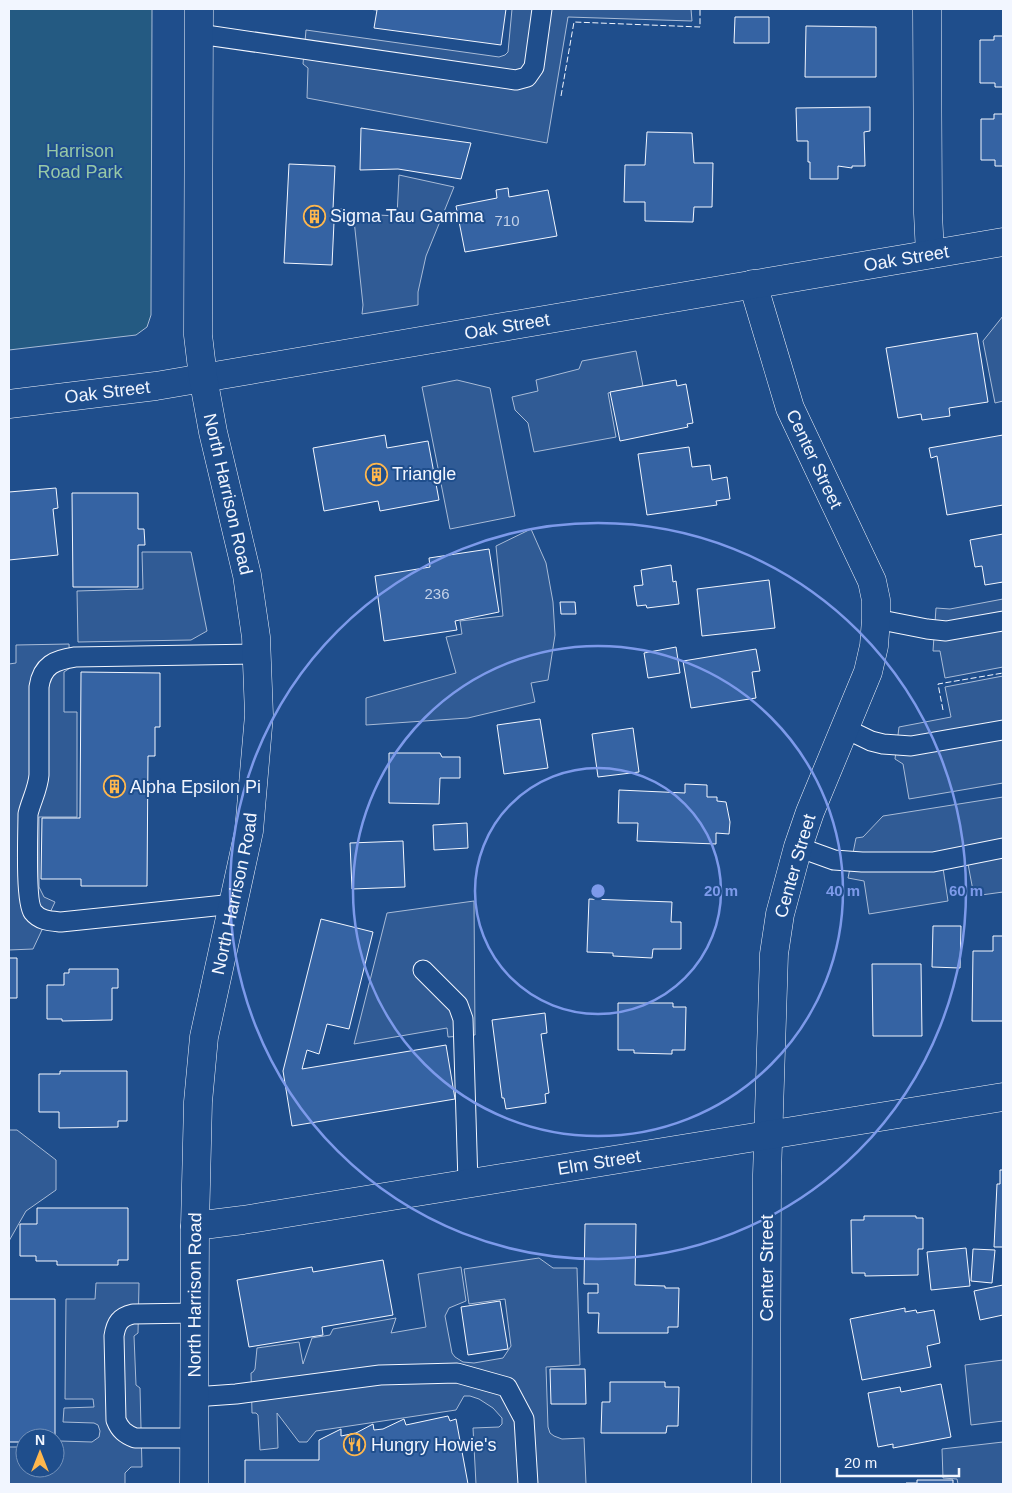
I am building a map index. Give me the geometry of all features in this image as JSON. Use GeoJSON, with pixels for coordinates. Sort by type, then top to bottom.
{"type":"FeatureCollection","features":[{"type":"Feature","properties":{"kind":"street"},"geometry":{"type":"LineString","coordinates":[[927,9],[930,254]]}},
{"type":"Feature","properties":{"kind":"street","name":"North Harrison Road"},"geometry":{"type":"LineString","coordinates":[[194,1484],[195,1226],[198,1102],[204,1037],[249,831],[259,715],[256,637],[247,575],[214,432],[198,335],[199,21]]}},
{"type":"Feature","properties":{"kind":"street","name":"Oak Street"},"geometry":{"type":"LineString","coordinates":[[9,404],[156,386],[1003,242]]}},
{"type":"Feature","properties":{"kind":"street","name":"Center Street"},"geometry":{"type":"LineString","coordinates":[[752,284],[790,408],[872,581],[876,600],[874,646],[868,672],[810,812],[798,847],[780,914],[774,954],[768,1135],[766,1484]]}},
{"type":"Feature","properties":{"kind":"street","name":"Elm Street"},"geometry":{"type":"LineString","coordinates":[[195,1226],[243,1220],[1003,1097]]}},
{"type":"Feature","properties":{"kind":"lane"},"geometry":{"type":"LineString","coordinates":[[199,21],[516,80],[527,77],[534,67],[542,9]]}},
{"type":"Feature","properties":{"kind":"lane"},"geometry":{"type":"LineString","coordinates":[[876,618],[946,632],[1003,621]]}},
{"type":"Feature","properties":{"kind":"lane"},"geometry":{"type":"LineString","coordinates":[[234,904],[61,922],[43,920],[33,911],[29,898],[28,814],[38,787],[39,687],[40,677],[45,669],[54,661],[65,658],[256,654]]}},
{"type":"Feature","properties":{"kind":"lane"},"geometry":{"type":"LineString","coordinates":[[844,728],[882,744],[911,746],[1003,730]]}},
{"type":"Feature","properties":{"kind":"lane"},"geometry":{"type":"LineString","coordinates":[[798,847],[834,860],[862,862],[933,862],[1003,848]]}},
{"type":"Feature","properties":{"kind":"lane"},"geometry":{"type":"LineString","coordinates":[[423,970],[458,1005],[463,1019],[468,1183]]}},
{"type":"Feature","properties":{"kind":"lane"},"geometry":{"type":"LineString","coordinates":[[194,1438],[135,1438],[127,1435],[120,1429],[116,1420],[114,1336],[118,1320],[125,1316],[133,1314],[195,1313]]}},
{"type":"Feature","properties":{"kind":"lane"},"geometry":{"type":"LineString","coordinates":[[194,1397],[236,1394],[380,1375],[457,1373],[507,1386],[524,1418],[528,1484]]}},
{"type":"Feature","properties":{"kind":"green space","name":"Harrison Road Park"},"geometry":{"type":"Polygon","coordinates":[[[9,9],[152,9],[151,315],[147,327],[136,335],[9,350],[9,9]]]}},
{"type":"Feature","properties":{"kind":"shaded area"},"geometry":{"type":"Polygon","coordinates":[[[512,9],[691,9],[692,21],[568,17],[547,143],[307,98],[308,68],[303,64],[306,30],[499,57],[508,52],[512,9]]]}},
{"type":"Feature","properties":{"kind":"shaded area"},"geometry":{"type":"Polygon","coordinates":[[[399,175],[454,187],[426,256],[418,292],[418,305],[362,314],[363,305],[354,220],[359,214],[397,216],[399,175]]]}},
{"type":"Feature","properties":{"kind":"shaded area"},"geometry":{"type":"Polygon","coordinates":[[[1003,316],[1003,401],[995,403],[983,341],[1003,316]]]}},
{"type":"Feature","properties":{"kind":"shaded area"},"geometry":{"type":"Polygon","coordinates":[[[636,351],[643,386],[608,393],[616,437],[534,452],[528,423],[515,410],[512,397],[538,391],[536,380],[579,369],[582,361],[636,351]]]}},
{"type":"Feature","properties":{"kind":"shaded area"},"geometry":{"type":"Polygon","coordinates":[[[457,380],[490,388],[515,516],[450,529],[422,387],[457,380]]]}},
{"type":"Feature","properties":{"kind":"shaded area"},"geometry":{"type":"Polygon","coordinates":[[[531,529],[546,563],[553,602],[555,635],[548,680],[531,683],[535,702],[468,718],[366,725],[366,698],[456,673],[446,637],[462,634],[460,621],[503,616],[496,546],[531,529]]]}},
{"type":"Feature","properties":{"kind":"shaded area"},"geometry":{"type":"Polygon","coordinates":[[[142,552],[191,552],[207,631],[191,640],[78,642],[77,591],[143,589],[142,552]]]}},
{"type":"Feature","properties":{"kind":"shaded area"},"geometry":{"type":"Polygon","coordinates":[[[1003,599],[1003,667],[945,678],[940,651],[933,651],[936,608],[950,609],[1003,599]]]}},
{"type":"Feature","properties":{"kind":"shaded area"},"geometry":{"type":"Polygon","coordinates":[[[69,644],[70,668],[64,672],[64,712],[77,712],[77,817],[39,817],[39,887],[44,897],[55,902],[33,949],[9,950],[9,664],[16,663],[16,645],[69,644]]]}},
{"type":"Feature","properties":{"kind":"shaded area"},"geometry":{"type":"Polygon","coordinates":[[[1003,676],[1003,783],[909,799],[903,764],[895,759],[899,727],[951,717],[945,687],[1003,676]]]}},
{"type":"Feature","properties":{"kind":"shaded area"},"geometry":{"type":"Polygon","coordinates":[[[1003,797],[1003,892],[974,896],[968,864],[943,868],[948,901],[869,914],[864,881],[848,878],[856,838],[863,837],[883,816],[1003,797]]]}},
{"type":"Feature","properties":{"kind":"shaded area"},"geometry":{"type":"Polygon","coordinates":[[[474,901],[475,1035],[448,1037],[447,1028],[354,1044],[387,913],[474,901]]]}},
{"type":"Feature","properties":{"kind":"shaded area"},"geometry":{"type":"Polygon","coordinates":[[[9,1130],[17,1130],[56,1160],[56,1190],[26,1211],[9,1241],[9,1130]]]}},
{"type":"Feature","properties":{"kind":"shaded area"},"geometry":{"type":"Polygon","coordinates":[[[539,1258],[553,1268],[577,1268],[580,1365],[546,1367],[548,1427],[550,1433],[562,1439],[584,1438],[586,1484],[476,1484],[473,1428],[499,1427],[502,1424],[502,1418],[493,1408],[479,1399],[470,1396],[464,1396],[456,1410],[316,1431],[307,1442],[299,1442],[277,1413],[278,1448],[260,1450],[258,1415],[252,1413],[251,1373],[255,1369],[257,1348],[299,1342],[303,1364],[312,1338],[330,1335],[333,1329],[396,1318],[391,1333],[426,1327],[418,1274],[461,1267],[466,1301],[449,1308],[445,1316],[452,1353],[463,1362],[474,1363],[503,1358],[511,1346],[505,1299],[469,1304],[464,1269],[539,1258]]]}},
{"type":"Feature","properties":{"kind":"shaded area"},"geometry":{"type":"Polygon","coordinates":[[[96,1283],[139,1283],[138,1333],[134,1336],[136,1385],[140,1388],[142,1467],[131,1467],[125,1473],[125,1484],[9,1484],[9,1447],[15,1447],[15,1478],[65,1478],[65,1441],[92,1442],[99,1437],[98,1425],[94,1423],[63,1422],[64,1408],[94,1407],[93,1399],[65,1399],[66,1299],[95,1299],[96,1283]]]}},
{"type":"Feature","properties":{"kind":"shaded area"},"geometry":{"type":"Polygon","coordinates":[[[1003,1360],[1003,1421],[971,1425],[965,1365],[1003,1360]]]}},
{"type":"Feature","properties":{"kind":"shaded area"},"geometry":{"type":"Polygon","coordinates":[[[1003,1442],[1003,1484],[958,1484],[957,1479],[943,1478],[942,1449],[1003,1442]]]}},
{"type":"Feature","properties":{"kind":"building"},"geometry":{"type":"Polygon","coordinates":[[[368,9],[506,9],[501,45],[374,28],[377,10],[368,9]]]}},
{"type":"Feature","properties":{"kind":"building"},"geometry":{"type":"Polygon","coordinates":[[[735,17],[769,17],[769,43],[734,43],[735,17]]]}},
{"type":"Feature","properties":{"kind":"building"},"geometry":{"type":"Polygon","coordinates":[[[806,26],[876,27],[876,77],[805,77],[806,26]]]}},
{"type":"Feature","properties":{"kind":"building"},"geometry":{"type":"Polygon","coordinates":[[[994,36],[1003,36],[1003,87],[995,87],[995,83],[980,83],[980,40],[994,40],[994,36]]]}},
{"type":"Feature","properties":{"kind":"building"},"geometry":{"type":"Polygon","coordinates":[[[870,107],[870,131],[864,132],[865,166],[852,166],[852,168],[838,166],[838,179],[810,179],[808,141],[797,141],[796,108],[870,107]]]}},
{"type":"Feature","properties":{"kind":"building"},"geometry":{"type":"Polygon","coordinates":[[[994,114],[1003,114],[1003,166],[995,166],[995,160],[981,160],[981,119],[994,119],[994,114]]]}},
{"type":"Feature","properties":{"kind":"building"},"geometry":{"type":"Polygon","coordinates":[[[361,128],[471,143],[461,179],[398,169],[360,170],[361,128]]]}},
{"type":"Feature","properties":{"kind":"building"},"geometry":{"type":"Polygon","coordinates":[[[647,132],[692,133],[694,163],[713,163],[712,207],[694,207],[693,222],[645,221],[645,202],[624,202],[625,165],[645,165],[647,132]]]}},
{"type":"Feature","properties":{"kind":"building","name":"Sigma Tau Gamma"},"geometry":{"type":"Polygon","coordinates":[[[289,164],[335,166],[333,209],[342,209],[341,222],[334,222],[332,265],[284,263],[289,164]]]}},
{"type":"Feature","properties":{"kind":"building","name":"Sigma Tau Gamma"},"geometry":{"type":"Polygon","coordinates":[[[508,188],[509,197],[548,190],[557,236],[465,252],[456,206],[497,198],[496,190],[508,188]]]}},
{"type":"Feature","properties":{"kind":"building"},"geometry":{"type":"Polygon","coordinates":[[[977,333],[988,402],[949,408],[950,416],[922,420],[921,414],[898,418],[886,348],[977,333]]]}},
{"type":"Feature","properties":{"kind":"building"},"geometry":{"type":"Polygon","coordinates":[[[676,380],[677,386],[686,384],[693,423],[687,424],[688,427],[620,441],[610,392],[676,380]]]}},
{"type":"Feature","properties":{"kind":"building","name":"Triangle"},"geometry":{"type":"Polygon","coordinates":[[[385,435],[387,448],[428,441],[439,500],[380,511],[378,501],[324,511],[313,448],[385,435]]]}},
{"type":"Feature","properties":{"kind":"building"},"geometry":{"type":"Polygon","coordinates":[[[1003,435],[1003,505],[947,515],[937,456],[931,458],[929,448],[1003,435]]]}},
{"type":"Feature","properties":{"kind":"building"},"geometry":{"type":"Polygon","coordinates":[[[689,447],[692,467],[710,465],[712,480],[727,477],[730,499],[716,501],[717,505],[647,515],[638,454],[689,447]]]}},
{"type":"Feature","properties":{"kind":"building"},"geometry":{"type":"Polygon","coordinates":[[[56,488],[58,508],[53,509],[58,555],[9,560],[9,492],[56,488]]]}},
{"type":"Feature","properties":{"kind":"building"},"geometry":{"type":"Polygon","coordinates":[[[72,493],[138,493],[138,529],[144,529],[145,545],[138,545],[138,587],[73,587],[72,493]]]}},
{"type":"Feature","properties":{"kind":"building"},"geometry":{"type":"Polygon","coordinates":[[[1003,534],[1003,582],[985,585],[982,566],[975,567],[970,540],[1003,534]]]}},
{"type":"Feature","properties":{"kind":"building"},"geometry":{"type":"Polygon","coordinates":[[[489,549],[499,612],[455,621],[457,630],[384,641],[375,576],[430,567],[429,558],[489,549]]]}},
{"type":"Feature","properties":{"kind":"building"},"geometry":{"type":"Polygon","coordinates":[[[671,565],[673,582],[676,581],[679,604],[647,608],[646,605],[637,606],[634,586],[643,585],[641,570],[671,565]]]}},
{"type":"Feature","properties":{"kind":"building"},"geometry":{"type":"Polygon","coordinates":[[[769,580],[775,628],[702,636],[697,589],[769,580]]]}},
{"type":"Feature","properties":{"kind":"building"},"geometry":{"type":"Polygon","coordinates":[[[560,602],[575,602],[576,614],[561,614],[560,602]]]}},
{"type":"Feature","properties":{"kind":"building"},"geometry":{"type":"Polygon","coordinates":[[[676,647],[680,673],[648,678],[644,653],[676,647]]]}},
{"type":"Feature","properties":{"kind":"building"},"geometry":{"type":"Polygon","coordinates":[[[756,649],[760,671],[752,672],[756,698],[691,708],[683,661],[756,649]]]}},
{"type":"Feature","properties":{"kind":"building","name":"Alpha Epsilon Pi"},"geometry":{"type":"Polygon","coordinates":[[[81,672],[160,673],[160,727],[155,727],[155,756],[148,756],[147,886],[81,886],[81,879],[41,879],[42,818],[80,818],[81,672]]]}},
{"type":"Feature","properties":{"kind":"building"},"geometry":{"type":"Polygon","coordinates":[[[540,719],[548,768],[504,774],[497,725],[540,719]]]}},
{"type":"Feature","properties":{"kind":"building"},"geometry":{"type":"Polygon","coordinates":[[[633,728],[639,772],[598,777],[592,734],[633,728]]]}},
{"type":"Feature","properties":{"kind":"building"},"geometry":{"type":"Polygon","coordinates":[[[389,753],[440,753],[442,757],[460,757],[460,778],[440,778],[439,804],[389,803],[389,753]]]}},
{"type":"Feature","properties":{"kind":"building"},"geometry":{"type":"Polygon","coordinates":[[[685,784],[707,785],[707,797],[717,797],[717,801],[726,802],[730,822],[729,834],[716,833],[716,844],[637,841],[638,823],[618,823],[619,790],[685,793],[685,784]]]}},
{"type":"Feature","properties":{"kind":"building"},"geometry":{"type":"Polygon","coordinates":[[[467,823],[468,848],[434,850],[433,825],[467,823]]]}},
{"type":"Feature","properties":{"kind":"building"},"geometry":{"type":"Polygon","coordinates":[[[403,841],[405,887],[352,889],[350,843],[403,841]]]}},
{"type":"Feature","properties":{"kind":"building"},"geometry":{"type":"Polygon","coordinates":[[[589,899],[672,902],[671,922],[681,922],[681,949],[653,949],[652,958],[613,956],[613,953],[587,952],[589,899]]]}},
{"type":"Feature","properties":{"kind":"building"},"geometry":{"type":"Polygon","coordinates":[[[321,919],[373,932],[349,1029],[327,1024],[319,1054],[307,1050],[302,1069],[446,1045],[455,1099],[292,1126],[283,1071],[321,919]]]}},
{"type":"Feature","properties":{"kind":"building"},"geometry":{"type":"Polygon","coordinates":[[[933,926],[961,926],[960,968],[932,967],[933,926]]]}},
{"type":"Feature","properties":{"kind":"building"},"geometry":{"type":"Polygon","coordinates":[[[993,936],[1003,936],[1003,1021],[972,1021],[973,951],[993,951],[993,936]]]}},
{"type":"Feature","properties":{"kind":"building"},"geometry":{"type":"Polygon","coordinates":[[[9,958],[17,958],[17,998],[9,998],[9,958]]]}},
{"type":"Feature","properties":{"kind":"building"},"geometry":{"type":"Polygon","coordinates":[[[872,964],[921,964],[922,1036],[873,1036],[872,964]]]}},
{"type":"Feature","properties":{"kind":"building"},"geometry":{"type":"Polygon","coordinates":[[[69,969],[118,969],[118,988],[112,988],[112,1020],[62,1021],[62,1019],[47,1019],[47,985],[64,985],[64,973],[69,973],[69,969]]]}},
{"type":"Feature","properties":{"kind":"building"},"geometry":{"type":"Polygon","coordinates":[[[618,1003],[673,1003],[673,1007],[686,1007],[685,1050],[672,1050],[672,1054],[634,1053],[634,1050],[618,1050],[618,1003]]]}},
{"type":"Feature","properties":{"kind":"building"},"geometry":{"type":"Polygon","coordinates":[[[545,1013],[547,1033],[541,1034],[549,1093],[545,1094],[546,1103],[506,1109],[504,1098],[502,1098],[492,1020],[545,1013]]]}},
{"type":"Feature","properties":{"kind":"building"},"geometry":{"type":"Polygon","coordinates":[[[60,1071],[127,1071],[127,1121],[118,1121],[118,1127],[59,1128],[59,1112],[39,1112],[39,1074],[60,1074],[60,1071]]]}},
{"type":"Feature","properties":{"kind":"building"},"geometry":{"type":"Polygon","coordinates":[[[1000,1170],[1003,1170],[1003,1247],[994,1247],[997,1184],[1000,1184],[1000,1170]]]}},
{"type":"Feature","properties":{"kind":"building"},"geometry":{"type":"Polygon","coordinates":[[[37,1208],[128,1208],[128,1260],[118,1260],[118,1265],[57,1265],[57,1261],[36,1261],[36,1256],[20,1256],[20,1224],[37,1224],[37,1208]]]}},
{"type":"Feature","properties":{"kind":"building"},"geometry":{"type":"Polygon","coordinates":[[[864,1216],[916,1216],[916,1218],[923,1218],[923,1249],[918,1249],[918,1275],[865,1276],[865,1273],[852,1273],[851,1220],[864,1220],[864,1216]]]}},
{"type":"Feature","properties":{"kind":"building"},"geometry":{"type":"Polygon","coordinates":[[[585,1224],[636,1224],[635,1285],[679,1288],[678,1327],[668,1327],[668,1333],[598,1333],[599,1313],[588,1313],[588,1293],[598,1293],[598,1284],[584,1284],[585,1224]]]}},
{"type":"Feature","properties":{"kind":"building"},"geometry":{"type":"Polygon","coordinates":[[[966,1248],[970,1286],[931,1290],[927,1252],[966,1248]]]}},
{"type":"Feature","properties":{"kind":"building"},"geometry":{"type":"Polygon","coordinates":[[[973,1249],[995,1250],[992,1283],[971,1281],[973,1249]]]}},
{"type":"Feature","properties":{"kind":"building"},"geometry":{"type":"Polygon","coordinates":[[[383,1260],[393,1315],[322,1327],[323,1335],[249,1347],[237,1280],[312,1267],[313,1272],[383,1260]]]}},
{"type":"Feature","properties":{"kind":"building"},"geometry":{"type":"Polygon","coordinates":[[[1003,1285],[1003,1315],[980,1320],[974,1291],[1003,1285]]]}},
{"type":"Feature","properties":{"kind":"building"},"geometry":{"type":"Polygon","coordinates":[[[9,1299],[55,1299],[55,1428],[15,1428],[15,1442],[9,1442],[9,1299]]]}},
{"type":"Feature","properties":{"kind":"building"},"geometry":{"type":"Polygon","coordinates":[[[500,1301],[508,1349],[468,1355],[461,1307],[500,1301]]]}},
{"type":"Feature","properties":{"kind":"building"},"geometry":{"type":"Polygon","coordinates":[[[905,1308],[905,1312],[916,1310],[917,1313],[934,1310],[940,1343],[927,1346],[931,1367],[862,1380],[850,1319],[905,1308]]]}},
{"type":"Feature","properties":{"kind":"building"},"geometry":{"type":"Polygon","coordinates":[[[550,1369],[585,1369],[586,1404],[551,1404],[550,1369]]]}},
{"type":"Feature","properties":{"kind":"building"},"geometry":{"type":"Polygon","coordinates":[[[610,1382],[665,1382],[665,1387],[679,1387],[678,1426],[667,1426],[666,1433],[601,1433],[602,1402],[610,1402],[610,1382]]]}},
{"type":"Feature","properties":{"kind":"building"},"geometry":{"type":"Polygon","coordinates":[[[941,1384],[951,1437],[893,1448],[893,1444],[878,1447],[868,1393],[900,1387],[901,1392],[941,1384]]]}},
{"type":"Feature","properties":{"kind":"building"},"geometry":{"type":"Polygon","coordinates":[[[448,1416],[450,1421],[456,1419],[468,1484],[245,1484],[245,1460],[319,1460],[319,1440],[341,1429],[341,1436],[356,1433],[373,1424],[374,1430],[383,1429],[404,1419],[406,1425],[448,1416]]]}},
{"type":"Feature","properties":{"kind":"building"},"geometry":{"type":"Polygon","coordinates":[[[917,1480],[953,1480],[953,1484],[906,1484],[917,1483],[917,1480]]]}},
{"type":"Feature","properties":{"kind":"fence"},"geometry":{"type":"LineString","coordinates":[[561,96],[574,22],[700,27],[700,9]]}},
{"type":"Feature","properties":{"kind":"fence"},"geometry":{"type":"LineString","coordinates":[[943,710],[938,684],[1003,673]]}},
{"type":"Feature","properties":{"kind":"place","name":"Sigma Tau Gamma"},"geometry":{"type":"Point","coordinates":[314,216]}},
{"type":"Feature","properties":{"kind":"place","name":"Triangle"},"geometry":{"type":"Point","coordinates":[376,474]}},
{"type":"Feature","properties":{"kind":"place","name":"Alpha Epsilon Pi"},"geometry":{"type":"Point","coordinates":[114,787]}},
{"type":"Feature","properties":{"kind":"place","name":"Hungry Howie's"},"geometry":{"type":"Point","coordinates":[355,1445]}}]}
